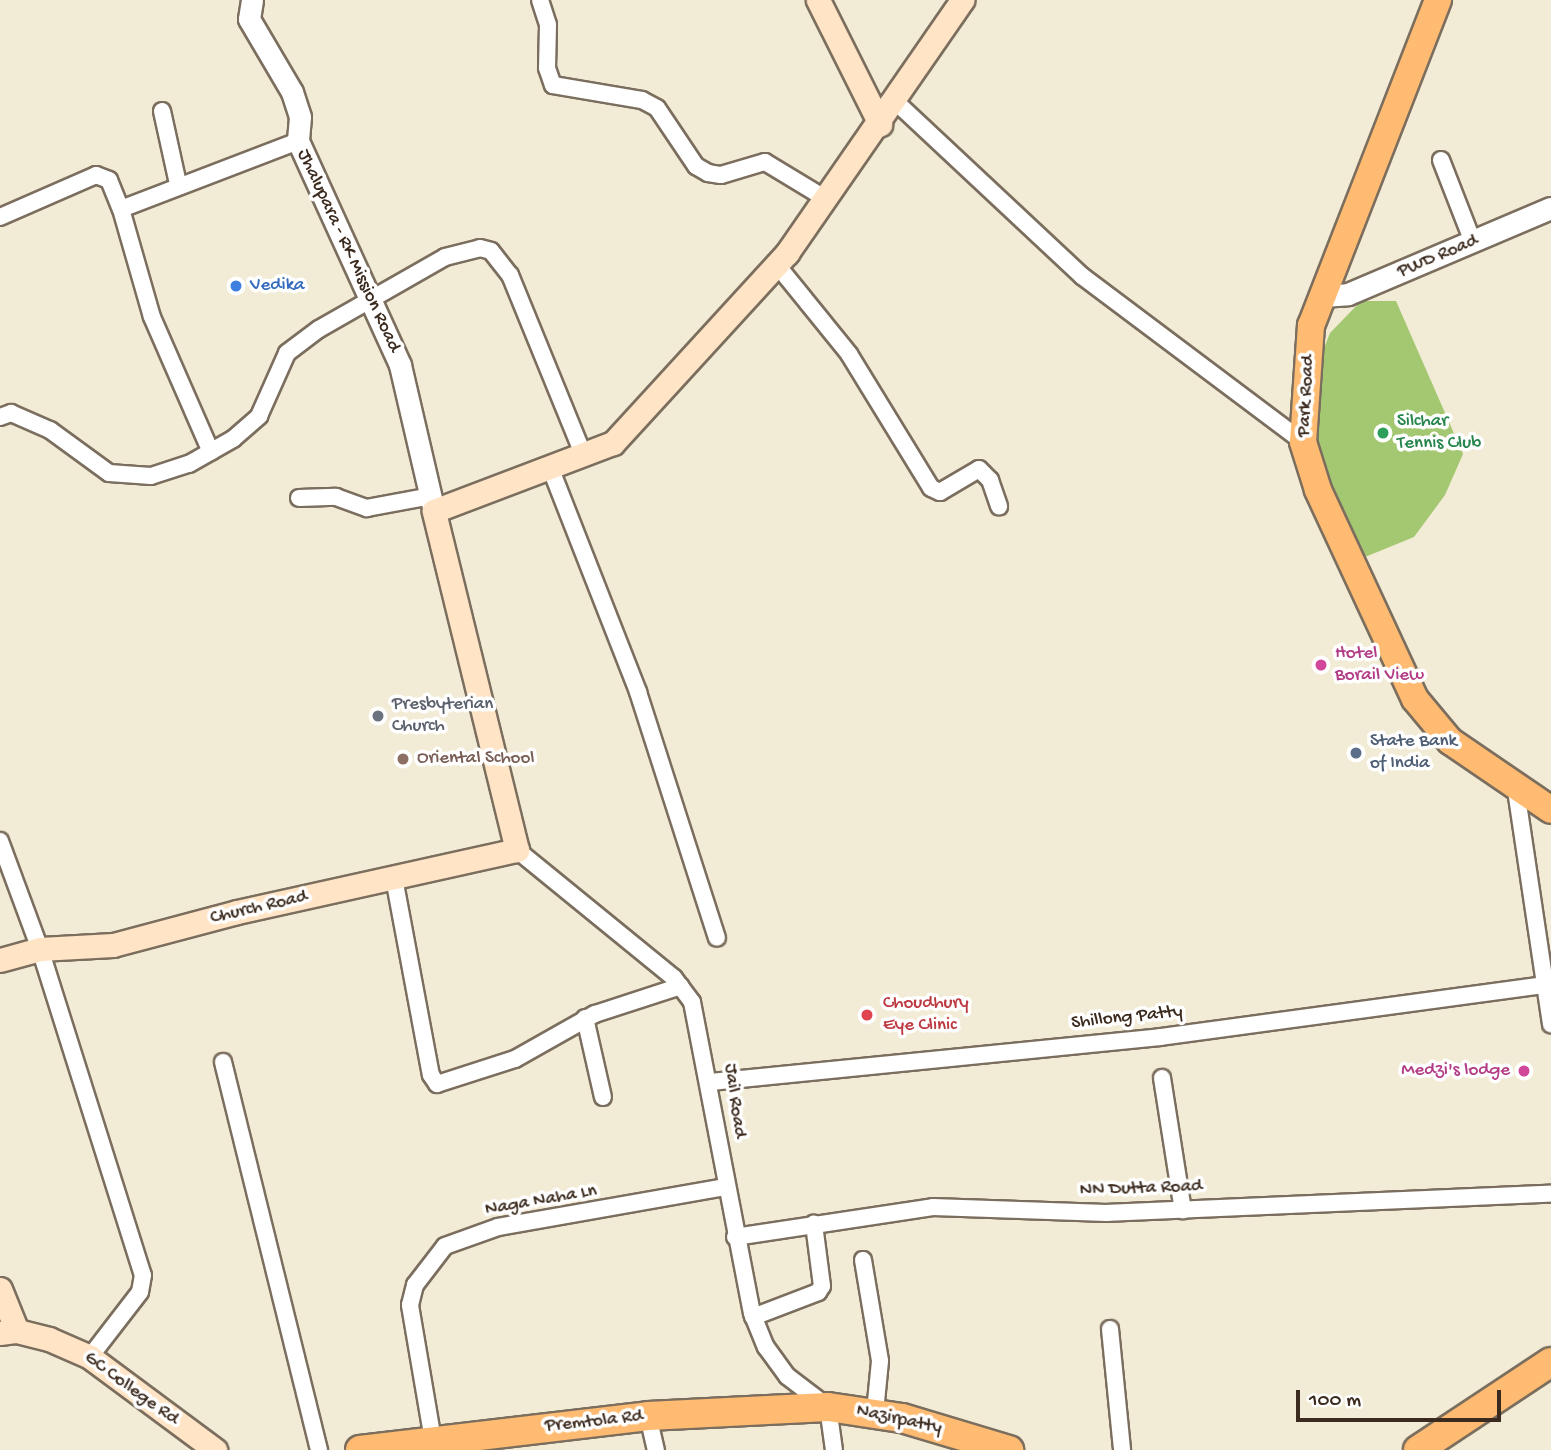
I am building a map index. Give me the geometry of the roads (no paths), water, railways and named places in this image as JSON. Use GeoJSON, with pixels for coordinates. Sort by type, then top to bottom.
{"type":"FeatureCollection","features":[{"type":"Feature","properties":{"kind":"highway"},"geometry":{"type":"LineString","coordinates":[[1418,1450],[1551,1362]]}},
{"type":"Feature","properties":{"kind":"highway","name":"Premtola Rd"},"geometry":{"type":"LineString","coordinates":[[360,1450],[648,1416],[828,1407]]}},
{"type":"Feature","properties":{"kind":"highway","name":"Nazirpatty"},"geometry":{"type":"LineString","coordinates":[[828,1407],[874,1412],[1009,1450]]}},
{"type":"Feature","properties":{"kind":"main road"},"geometry":{"type":"LineString","coordinates":[[818,0],[880,124]]}},
{"type":"Feature","properties":{"kind":"main road"},"geometry":{"type":"LineString","coordinates":[[517,850],[433,503],[550,467],[613,443],[777,265],[880,124],[962,0]]}},
{"type":"Feature","properties":{"kind":"main road","name":"Park Road"},"geometry":{"type":"LineString","coordinates":[[1438,0],[1311,325],[1303,442],[1318,490],[1415,699],[1450,741],[1516,790],[1551,810]]}},
{"type":"Feature","properties":{"kind":"main road","name":"Church Road"},"geometry":{"type":"LineString","coordinates":[[0,960],[40,949],[113,945],[517,850]]}},
{"type":"Feature","properties":{"kind":"main road"},"geometry":{"type":"LineString","coordinates":[[0,1289],[8,1332]]}},
{"type":"Feature","properties":{"kind":"main road","name":"GC College Rd"},"geometry":{"type":"LineString","coordinates":[[8,1332],[66,1345],[90,1357],[215,1450]]}},
{"type":"Feature","properties":{"kind":"street","name":"Jhalupara - RK Mission Road"},"geometry":{"type":"LineString","coordinates":[[252,0],[249,19],[292,92],[300,117],[298,141],[400,365],[433,503]]}},
{"type":"Feature","properties":{"kind":"street"},"geometry":{"type":"LineString","coordinates":[[540,0],[548,25],[547,68],[553,85],[642,100],[657,108],[696,166],[708,173],[721,174],[765,162],[826,199]]}},
{"type":"Feature","properties":{"kind":"street"},"geometry":{"type":"LineString","coordinates":[[895,101],[1082,276],[1303,442]]}},
{"type":"Feature","properties":{"kind":"street"},"geometry":{"type":"LineString","coordinates":[[162,111],[178,184]]}},
{"type":"Feature","properties":{"kind":"street"},"geometry":{"type":"LineString","coordinates":[[121,209],[178,184],[298,141]]}},
{"type":"Feature","properties":{"kind":"street"},"geometry":{"type":"LineString","coordinates":[[1441,160],[1473,242]]}},
{"type":"Feature","properties":{"kind":"street"},"geometry":{"type":"LineString","coordinates":[[0,217],[96,175],[109,180],[121,209],[152,317],[211,452]]}},
{"type":"Feature","properties":{"kind":"street","name":"PWD Road"},"geometry":{"type":"LineString","coordinates":[[1322,296],[1348,294],[1551,208]]}},
{"type":"Feature","properties":{"kind":"street"},"geometry":{"type":"LineString","coordinates":[[0,417],[11,413],[50,430],[109,473],[151,476],[211,452],[259,416],[287,353],[319,329],[445,257],[480,248],[491,251],[510,275],[583,454]]}},
{"type":"Feature","properties":{"kind":"street"},"geometry":{"type":"LineString","coordinates":[[777,265],[849,354],[931,488],[940,492],[979,469],[989,480],[999,506]]}},
{"type":"Feature","properties":{"kind":"street"},"geometry":{"type":"LineString","coordinates":[[550,467],[638,692],[717,938]]}},
{"type":"Feature","properties":{"kind":"street"},"geometry":{"type":"LineString","coordinates":[[299,498],[336,497],[367,508],[433,503]]}},
{"type":"Feature","properties":{"kind":"street"},"geometry":{"type":"LineString","coordinates":[[1516,790],[1551,1024]]}},
{"type":"Feature","properties":{"kind":"street"},"geometry":{"type":"LineString","coordinates":[[0,841],[40,949],[142,1275],[140,1292],[90,1357]]}},
{"type":"Feature","properties":{"kind":"street","name":"Jail Road"},"geometry":{"type":"LineString","coordinates":[[517,850],[681,986],[697,1013],[711,1082],[725,1187],[753,1317],[766,1347],[787,1376],[828,1407]]}},
{"type":"Feature","properties":{"kind":"street"},"geometry":{"type":"LineString","coordinates":[[394,878],[432,1081],[438,1084],[515,1059],[585,1018],[681,986]]}},
{"type":"Feature","properties":{"kind":"street","name":"Shillong Patty"},"geometry":{"type":"LineString","coordinates":[[711,1082],[1160,1037],[1547,985]]}},
{"type":"Feature","properties":{"kind":"street"},"geometry":{"type":"LineString","coordinates":[[585,1018],[603,1097]]}},
{"type":"Feature","properties":{"kind":"street"},"geometry":{"type":"LineString","coordinates":[[223,1062],[319,1450]]}},
{"type":"Feature","properties":{"kind":"street"},"geometry":{"type":"LineString","coordinates":[[1162,1078],[1183,1210]]}},
{"type":"Feature","properties":{"kind":"street","name":"Naga Naha Ln"},"geometry":{"type":"LineString","coordinates":[[433,1440],[410,1305],[415,1284],[445,1246],[498,1227],[725,1187]]}},
{"type":"Feature","properties":{"kind":"street","name":"NN Dutta Road"},"geometry":{"type":"LineString","coordinates":[[735,1237],[941,1207],[1083,1213],[1551,1194]]}},
{"type":"Feature","properties":{"kind":"street"},"geometry":{"type":"LineString","coordinates":[[753,1317],[818,1292],[822,1286],[814,1224]]}},
{"type":"Feature","properties":{"kind":"street"},"geometry":{"type":"LineString","coordinates":[[863,1261],[880,1361],[874,1412]]}},
{"type":"Feature","properties":{"kind":"street"},"geometry":{"type":"LineString","coordinates":[[1110,1329],[1122,1450]]}},
{"type":"Feature","properties":{"kind":"street"},"geometry":{"type":"LineString","coordinates":[[828,1407],[834,1450]]}},
{"type":"Feature","properties":{"kind":"street"},"geometry":{"type":"LineString","coordinates":[[648,1416],[656,1450]]}},
{"type":"Feature","properties":{"kind":"place","name":"Vedika"},"geometry":{"type":"Point","coordinates":[236,286]}},
{"type":"Feature","properties":{"kind":"place","name":"Silchar Tennis Club"},"geometry":{"type":"Point","coordinates":[1383,433]}},
{"type":"Feature","properties":{"kind":"place","name":"Hotel Borail View"},"geometry":{"type":"Point","coordinates":[1321,665]}},
{"type":"Feature","properties":{"kind":"place","name":"Presbyterian Church"},"geometry":{"type":"Point","coordinates":[378,716]}},
{"type":"Feature","properties":{"kind":"place","name":"State Bank of India"},"geometry":{"type":"Point","coordinates":[1356,753]}},
{"type":"Feature","properties":{"kind":"place","name":"Oriental School"},"geometry":{"type":"Point","coordinates":[403,759]}},
{"type":"Feature","properties":{"kind":"place","name":"Choudhury Eye Clinic"},"geometry":{"type":"Point","coordinates":[867,1015]}},
{"type":"Feature","properties":{"kind":"place","name":"Medzi's lodge"},"geometry":{"type":"Point","coordinates":[1524,1071]}}]}
